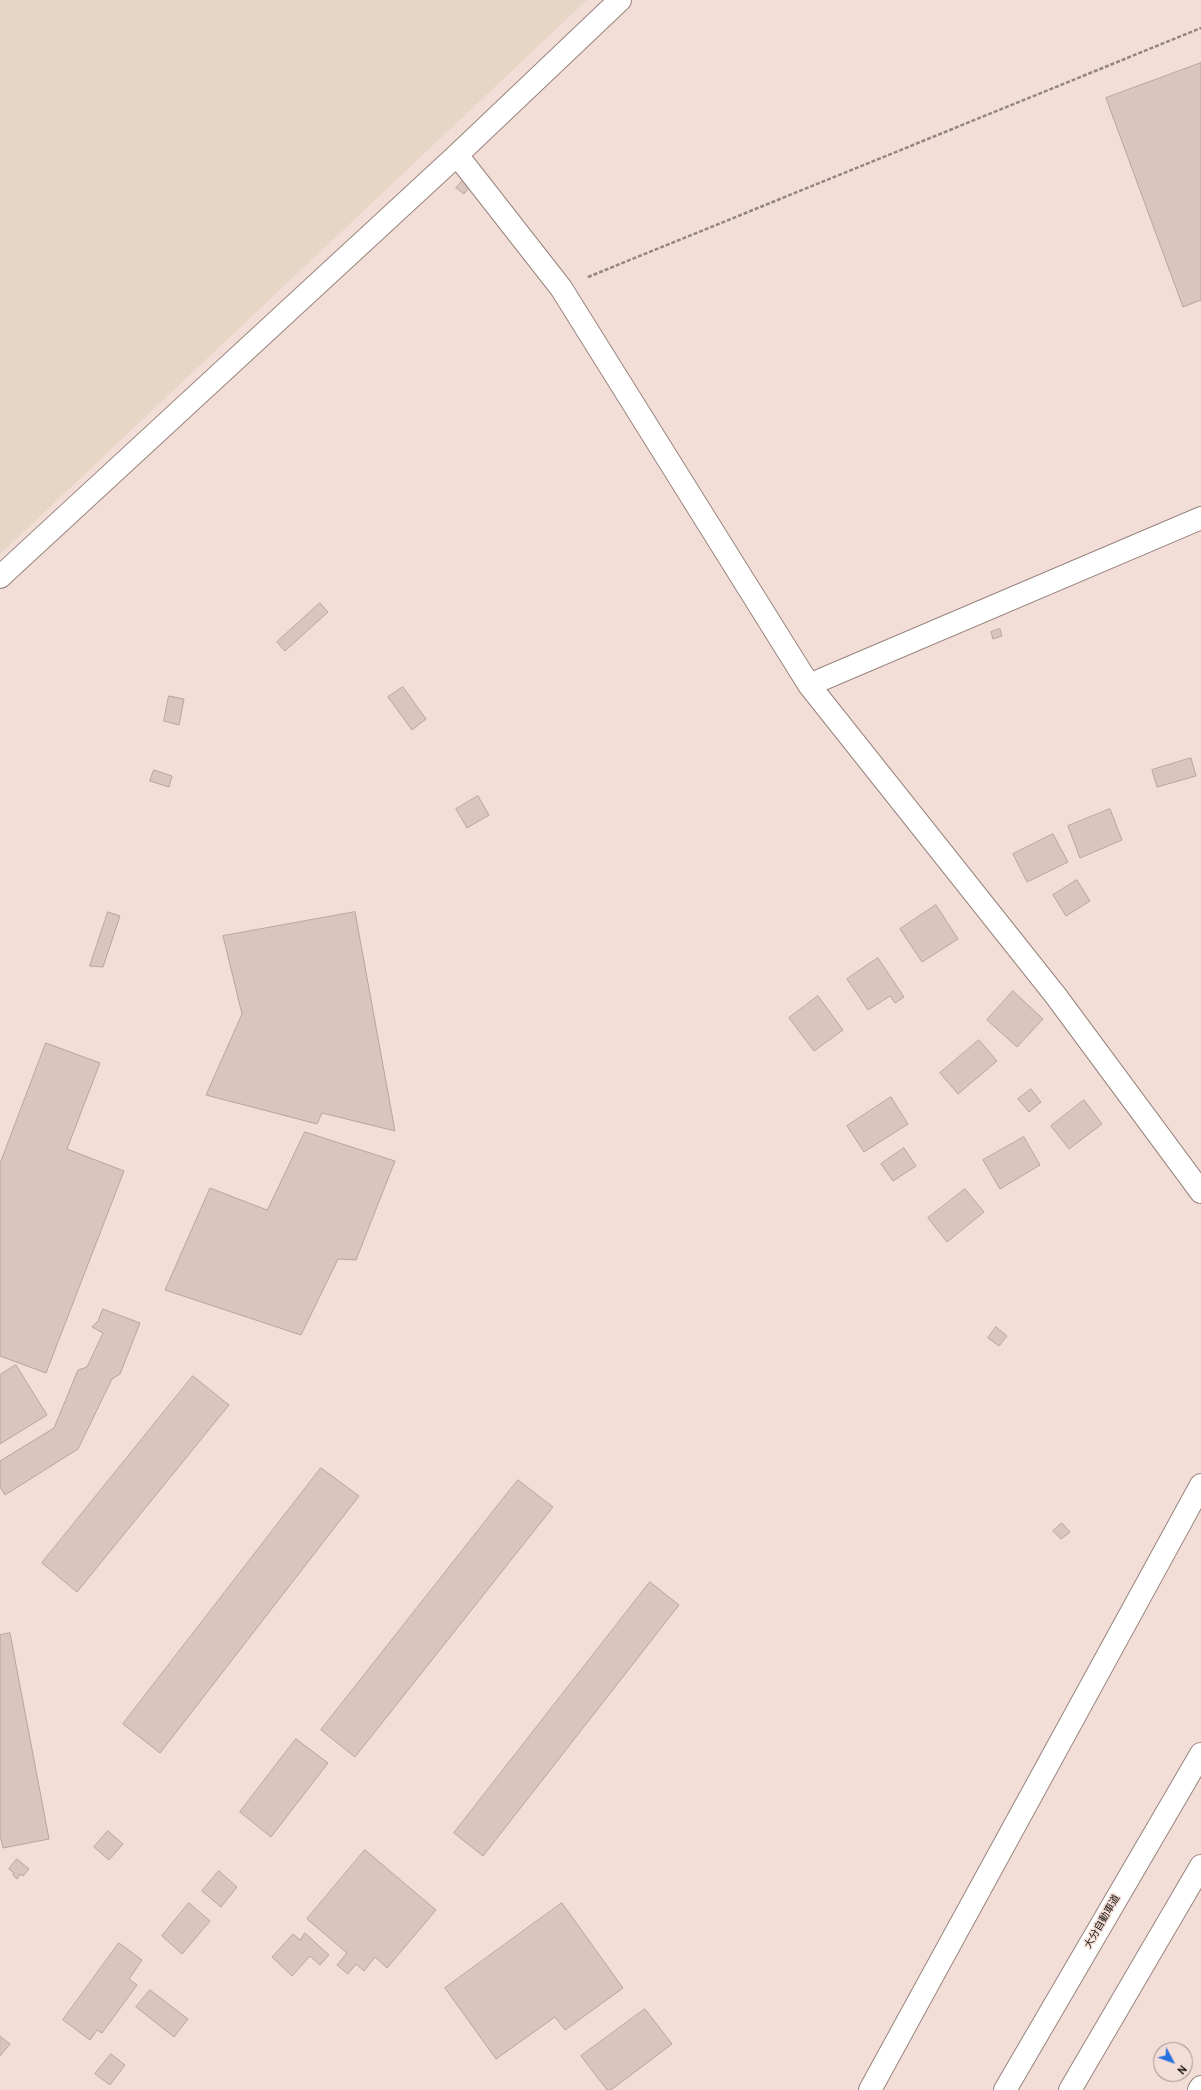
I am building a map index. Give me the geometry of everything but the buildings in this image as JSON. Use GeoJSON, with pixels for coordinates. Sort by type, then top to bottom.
{"type":"FeatureCollection","features":[{"type":"Feature","properties":{"kind":"main road"},"geometry":{"type":"LineString","coordinates":[[0,577],[457,155],[620,0]]}},
{"type":"Feature","properties":{"kind":"main road"},"geometry":{"type":"LineString","coordinates":[[457,155],[561,288],[808,684],[1056,996],[1201,1192]]}},
{"type":"Feature","properties":{"kind":"main road"},"geometry":{"type":"LineString","coordinates":[[808,684],[1201,518]]}},
{"type":"Feature","properties":{"kind":"main road"},"geometry":{"type":"LineString","coordinates":[[870,2090],[1201,1485]]}},
{"type":"Feature","properties":{"kind":"main road","name":"大分自動車道"},"geometry":{"type":"LineString","coordinates":[[1005,2090],[1201,1754]]}},
{"type":"Feature","properties":{"kind":"main road"},"geometry":{"type":"LineString","coordinates":[[1070,2090],[1201,1866]]}},
{"type":"Feature","properties":{"kind":"path"},"geometry":{"type":"LineString","coordinates":[[561,288],[1201,28]]}},
{"type":"Feature","properties":{"kind":"shaded area"},"geometry":{"type":"Polygon","coordinates":[[[0,0],[587,0],[0,554],[0,0]]]}}]}
